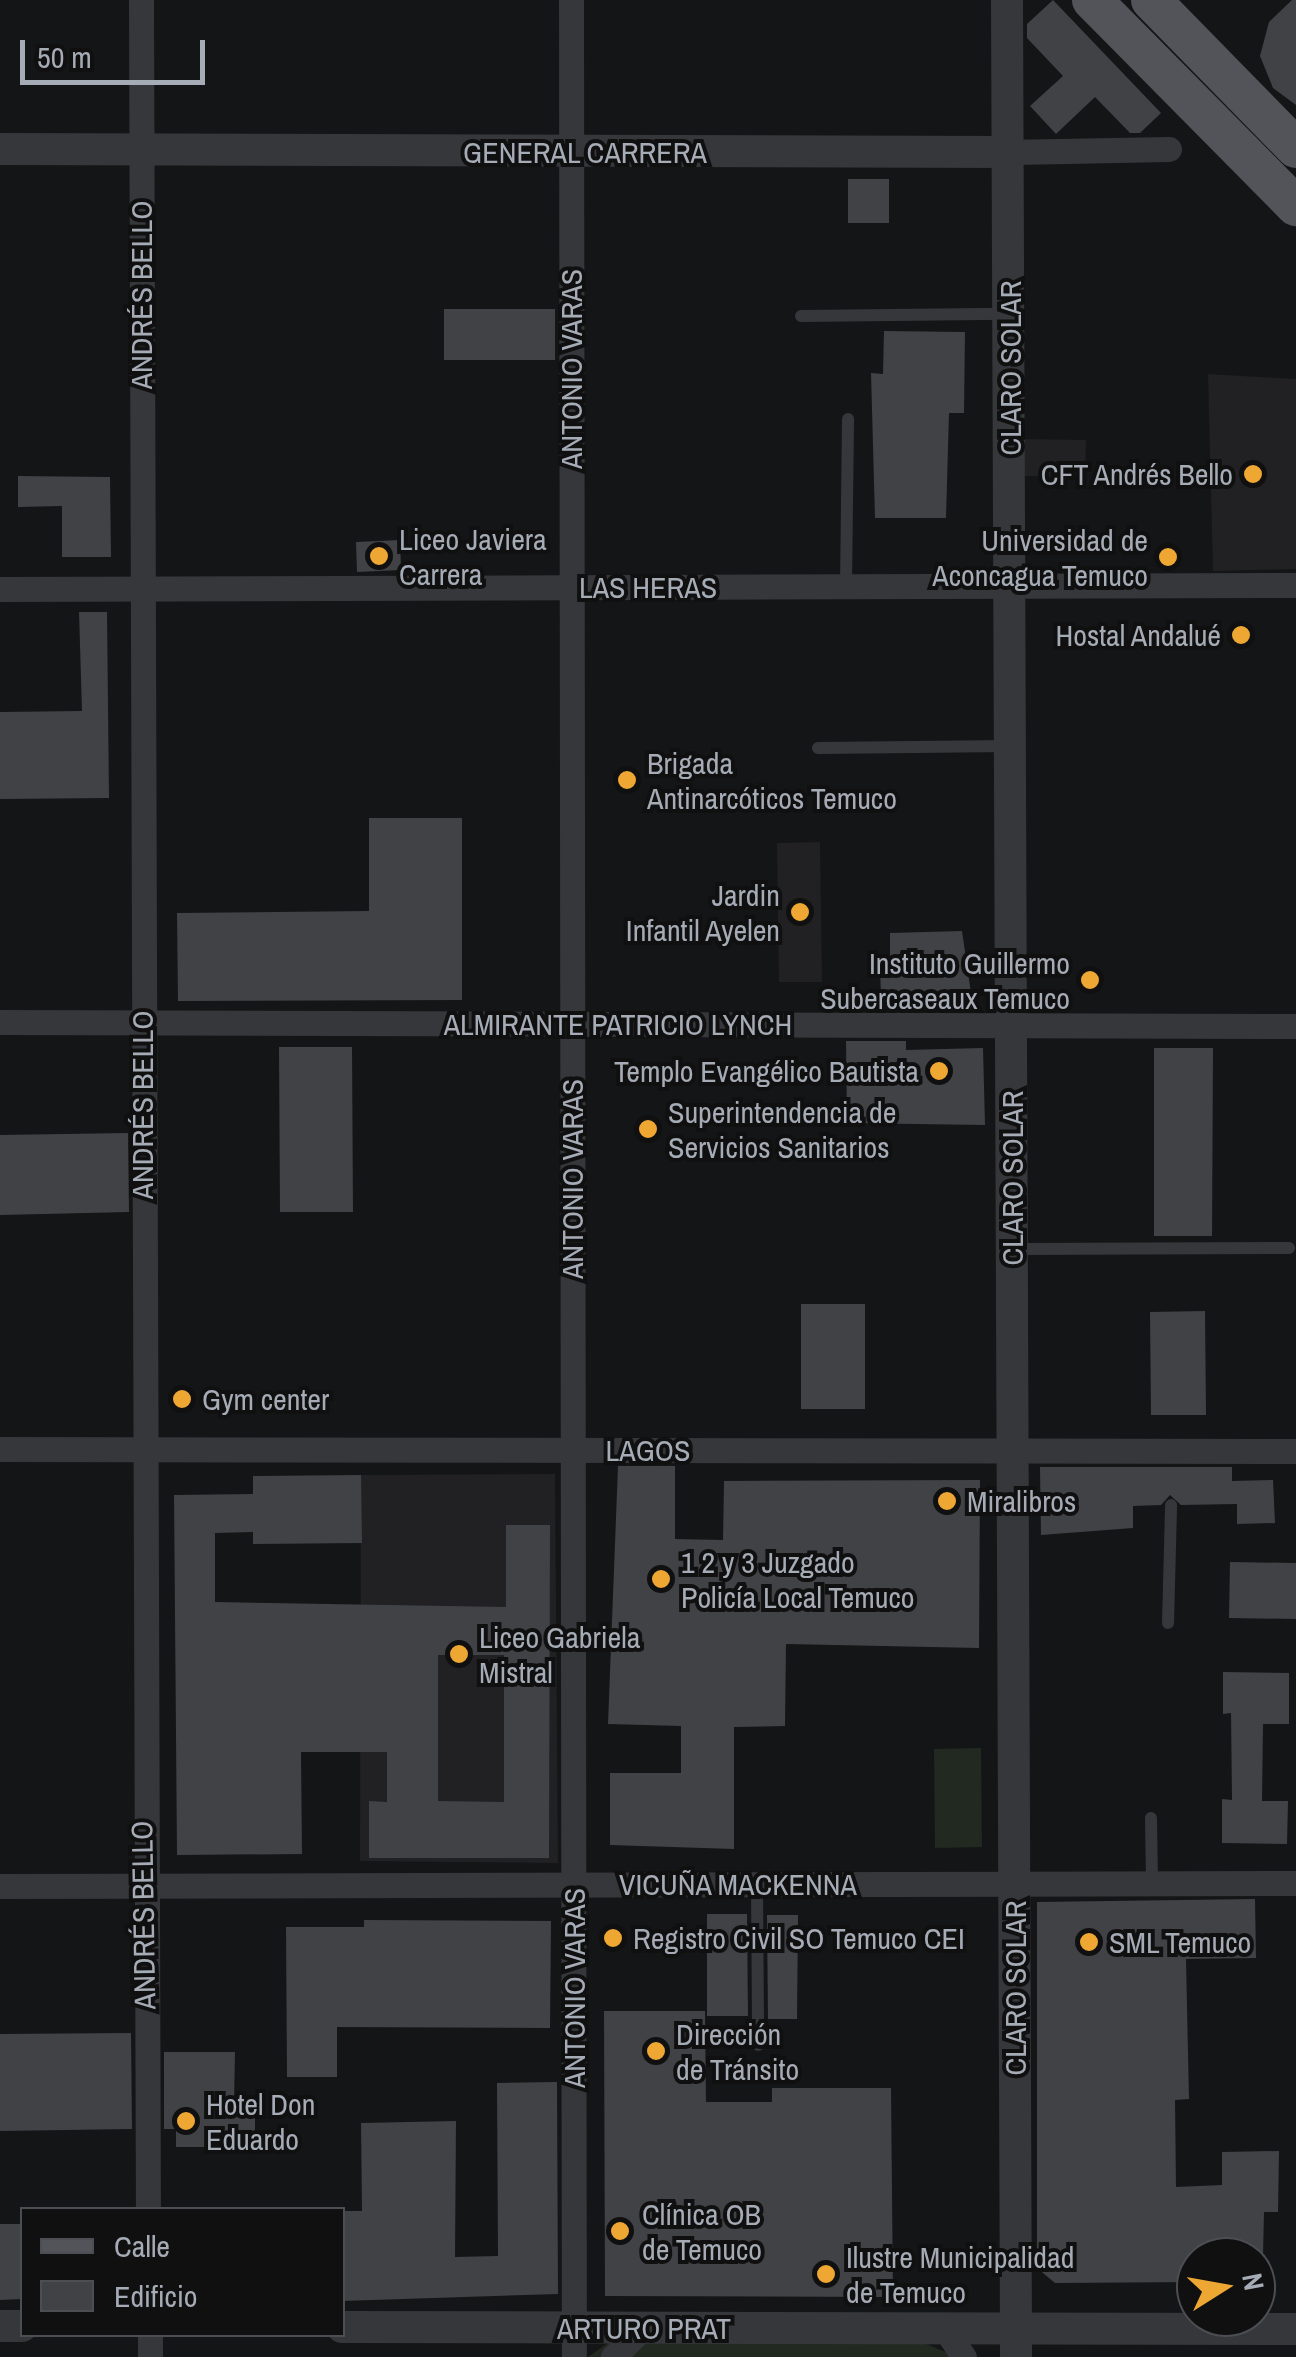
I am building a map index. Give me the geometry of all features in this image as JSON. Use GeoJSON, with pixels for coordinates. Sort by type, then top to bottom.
{"type":"FeatureCollection","features":[{"type":"Feature","properties":{"kind":"main road"},"geometry":{"type":"LineString","coordinates":[[1092,0],[1296,206]]}},
{"type":"Feature","properties":{"kind":"main road"},"geometry":{"type":"LineString","coordinates":[[1151,0],[1296,148]]}},
{"type":"Feature","properties":{"kind":"street","name":"ANDRÉS BELLO"},"geometry":{"type":"LineString","coordinates":[[141,0],[142,1886],[148,2207]]}},
{"type":"Feature","properties":{"kind":"street","name":"ANTONIO VARAS"},"geometry":{"type":"LineString","coordinates":[[570,0],[574,2342]]}},
{"type":"Feature","properties":{"kind":"street","name":"CLARO SOLAR"},"geometry":{"type":"LineString","coordinates":[[1007,0],[1016,2343]]}},
{"type":"Feature","properties":{"kind":"street","name":"GENERAL CARRERA"},"geometry":{"type":"LineString","coordinates":[[0,150],[1169,149]]}},
{"type":"Feature","properties":{"kind":"street","name":"LAS HERAS"},"geometry":{"type":"LineString","coordinates":[[0,588],[1296,585]]}},
{"type":"Feature","properties":{"kind":"street","name":"ALMIRANTE PATRICIO LYNCH"},"geometry":{"type":"LineString","coordinates":[[0,1022],[1296,1026]]}},
{"type":"Feature","properties":{"kind":"street","name":"LAGOS"},"geometry":{"type":"LineString","coordinates":[[0,1448],[1013,1450],[1170,1456],[1296,1451]]}},
{"type":"Feature","properties":{"kind":"street","name":"VICUÑA MACKENNA"},"geometry":{"type":"LineString","coordinates":[[0,1886],[1296,1883]]}},
{"type":"Feature","properties":{"kind":"street","name":"ARTURO PRAT"},"geometry":{"type":"LineString","coordinates":[[345,2327],[574,2342],[643,2328],[944,2329],[1016,2343],[1296,2329]]}},
{"type":"Feature","properties":{"kind":"street"},"geometry":{"type":"LineString","coordinates":[[614,2357],[643,2328]]}},
{"type":"Feature","properties":{"kind":"street"},"geometry":{"type":"LineString","coordinates":[[944,2329],[964,2357]]}},
{"type":"Feature","properties":{"kind":"lane"},"geometry":{"type":"LineString","coordinates":[[801,316],[1010,314]]}},
{"type":"Feature","properties":{"kind":"lane"},"geometry":{"type":"LineString","coordinates":[[846,586],[848,420]]}},
{"type":"Feature","properties":{"kind":"lane"},"geometry":{"type":"LineString","coordinates":[[818,748],[1011,746]]}},
{"type":"Feature","properties":{"kind":"lane"},"geometry":{"type":"LineString","coordinates":[[1013,1250],[1289,1248]]}},
{"type":"Feature","properties":{"kind":"lane"},"geometry":{"type":"LineString","coordinates":[[1168,1623],[1171,1505]]}},
{"type":"Feature","properties":{"kind":"lane"},"geometry":{"type":"LineString","coordinates":[[1151,1818],[1152,1883]]}},
{"type":"Feature","properties":{"kind":"lane"},"geometry":{"type":"LineString","coordinates":[[757,1884],[758,2045]]}},
{"type":"Feature","properties":{"kind":"shaded area","name":"CFT Andrés Bello"},"geometry":{"type":"Polygon","coordinates":[[[1208,374],[1296,379],[1296,569],[1213,571],[1208,374]]]}},
{"type":"Feature","properties":{"kind":"shaded area"},"geometry":{"type":"Polygon","coordinates":[[[1019,439],[1086,440],[1085,477],[1018,476],[1019,439]]]}},
{"type":"Feature","properties":{"kind":"shaded area","name":"Jardin Infantil Ayelen"},"geometry":{"type":"Polygon","coordinates":[[[820,842],[822,982],[779,982],[777,843],[820,842]]]}},
{"type":"Feature","properties":{"kind":"shaded area","name":"Liceo Gabriela Mistral"},"geometry":{"type":"Polygon","coordinates":[[[555,1474],[558,1863],[360,1861],[361,1475],[555,1474]]]}},
{"type":"Feature","properties":{"kind":"shaded area"},"geometry":{"type":"Polygon","coordinates":[[[981,1748],[982,1847],[935,1848],[934,1749],[981,1748]]]}},
{"type":"Feature","properties":{"kind":"shaded area"},"geometry":{"type":"Polygon","coordinates":[[[615,2338],[926,2344],[958,2357],[588,2357],[615,2338]]]}},
{"type":"Feature","properties":{"kind":"building"},"geometry":{"type":"Polygon","coordinates":[[[1053,0],[1161,113],[1140,133],[1130,133],[1095,97],[1056,134],[1030,106],[1063,76],[1027,38],[1027,24],[1053,0]]]}},
{"type":"Feature","properties":{"kind":"building"},"geometry":{"type":"Polygon","coordinates":[[[1296,0],[1296,105],[1273,88],[1260,56],[1269,22],[1296,0]]]}},
{"type":"Feature","properties":{"kind":"building"},"geometry":{"type":"Polygon","coordinates":[[[848,179],[889,179],[889,223],[848,223],[848,179]]]}},
{"type":"Feature","properties":{"kind":"building"},"geometry":{"type":"Polygon","coordinates":[[[444,309],[555,309],[555,360],[444,360],[444,309]]]}},
{"type":"Feature","properties":{"kind":"building"},"geometry":{"type":"Polygon","coordinates":[[[884,331],[965,332],[964,413],[949,413],[946,518],[875,518],[871,373],[883,374],[884,331]]]}},
{"type":"Feature","properties":{"kind":"building"},"geometry":{"type":"Polygon","coordinates":[[[18,476],[110,477],[111,557],[62,557],[62,506],[18,507],[18,476]]]}},
{"type":"Feature","properties":{"kind":"building","name":"Liceo Javiera Carrera"},"geometry":{"type":"Polygon","coordinates":[[[400,540],[401,570],[357,572],[356,542],[400,540]]]}},
{"type":"Feature","properties":{"kind":"building"},"geometry":{"type":"Polygon","coordinates":[[[79,612],[107,612],[109,798],[0,799],[0,712],[82,711],[79,612]]]}},
{"type":"Feature","properties":{"kind":"building"},"geometry":{"type":"Polygon","coordinates":[[[369,818],[462,818],[462,1000],[178,1001],[177,913],[369,911],[369,818]]]}},
{"type":"Feature","properties":{"kind":"building"},"geometry":{"type":"Polygon","coordinates":[[[962,931],[971,993],[881,996],[880,967],[890,966],[890,933],[962,931]]]}},
{"type":"Feature","properties":{"kind":"building"},"geometry":{"type":"Polygon","coordinates":[[[846,1041],[906,1041],[906,1050],[983,1048],[985,1125],[847,1123],[846,1041]]]}},
{"type":"Feature","properties":{"kind":"building"},"geometry":{"type":"Polygon","coordinates":[[[279,1047],[352,1047],[353,1212],[280,1212],[279,1047]]]}},
{"type":"Feature","properties":{"kind":"building"},"geometry":{"type":"Polygon","coordinates":[[[1154,1048],[1213,1048],[1212,1236],[1154,1236],[1154,1048]]]}},
{"type":"Feature","properties":{"kind":"building"},"geometry":{"type":"Polygon","coordinates":[[[128,1133],[129,1212],[0,1215],[0,1135],[128,1133]]]}},
{"type":"Feature","properties":{"kind":"building"},"geometry":{"type":"Polygon","coordinates":[[[801,1304],[865,1304],[865,1409],[801,1409],[801,1304]]]}},
{"type":"Feature","properties":{"kind":"building"},"geometry":{"type":"Polygon","coordinates":[[[1205,1311],[1206,1415],[1151,1415],[1150,1312],[1205,1311]]]}},
{"type":"Feature","properties":{"kind":"building"},"geometry":{"type":"Polygon","coordinates":[[[618,1466],[675,1466],[675,1539],[723,1540],[724,1481],[980,1480],[979,1648],[786,1644],[785,1726],[734,1727],[734,1849],[610,1845],[610,1773],[681,1773],[681,1726],[608,1724],[618,1466]]]}},
{"type":"Feature","properties":{"kind":"building"},"geometry":{"type":"Polygon","coordinates":[[[1040,1467],[1232,1467],[1232,1481],[1273,1480],[1275,1523],[1237,1524],[1237,1504],[1181,1505],[1170,1495],[1161,1505],[1133,1506],[1133,1528],[1041,1535],[1040,1467]]]}},
{"type":"Feature","properties":{"kind":"building"},"geometry":{"type":"Polygon","coordinates":[[[361,1475],[362,1543],[253,1544],[253,1532],[215,1533],[215,1602],[506,1607],[506,1525],[550,1525],[549,1858],[369,1858],[369,1801],[387,1802],[387,1752],[301,1752],[302,1854],[177,1855],[174,1495],[253,1494],[253,1476],[361,1475]],[[438,1655],[438,1801],[504,1802],[504,1655],[438,1655]]]}},
{"type":"Feature","properties":{"kind":"building"},"geometry":{"type":"Polygon","coordinates":[[[1230,1562],[1296,1563],[1296,1619],[1229,1618],[1230,1562]]]}},
{"type":"Feature","properties":{"kind":"building"},"geometry":{"type":"Polygon","coordinates":[[[1223,1672],[1289,1673],[1289,1724],[1263,1724],[1262,1801],[1288,1801],[1287,1844],[1222,1843],[1222,1799],[1232,1800],[1231,1713],[1223,1714],[1223,1672]]]}},
{"type":"Feature","properties":{"kind":"building"},"geometry":{"type":"Polygon","coordinates":[[[1255,1899],[1256,1958],[1186,1959],[1189,2099],[1175,2100],[1176,2187],[1222,2185],[1222,2152],[1279,2151],[1278,2212],[1264,2212],[1263,2237],[1176,2237],[1176,2282],[1055,2283],[1037,2268],[1037,1902],[1255,1899]]]}},
{"type":"Feature","properties":{"kind":"building"},"geometry":{"type":"Polygon","coordinates":[[[707,1914],[747,1914],[748,2016],[707,2016],[707,1914]]]}},
{"type":"Feature","properties":{"kind":"building"},"geometry":{"type":"Polygon","coordinates":[[[767,1915],[798,1915],[797,2019],[768,2019],[767,1915]]]}},
{"type":"Feature","properties":{"kind":"building"},"geometry":{"type":"Polygon","coordinates":[[[364,1920],[551,1921],[550,2028],[337,2027],[337,2077],[287,2077],[286,1927],[364,1927],[364,1920]]]}},
{"type":"Feature","properties":{"kind":"building"},"geometry":{"type":"Polygon","coordinates":[[[604,2011],[705,2011],[706,2102],[772,2102],[772,2088],[891,2088],[893,2297],[605,2296],[604,2011]]]}},
{"type":"Feature","properties":{"kind":"building"},"geometry":{"type":"Polygon","coordinates":[[[131,2033],[132,2129],[0,2131],[0,2034],[131,2033]]]}},
{"type":"Feature","properties":{"kind":"building"},"geometry":{"type":"Polygon","coordinates":[[[164,2052],[235,2052],[234,2104],[255,2104],[255,2147],[176,2147],[176,2129],[164,2129],[164,2052]]]}},
{"type":"Feature","properties":{"kind":"building"},"geometry":{"type":"Polygon","coordinates":[[[557,2082],[558,2294],[345,2301],[345,2211],[362,2211],[361,2123],[456,2121],[455,2257],[498,2256],[497,2083],[557,2082]]]}},
{"type":"Feature","properties":{"kind":"building"},"geometry":{"type":"Polygon","coordinates":[[[0,2224],[20,2224],[20,2299],[0,2300],[0,2224]]]}},
{"type":"Feature","properties":{"kind":"place","name":"CFT Andrés Bello"},"geometry":{"type":"Point","coordinates":[1253,474]}},
{"type":"Feature","properties":{"kind":"place","name":"Liceo Javiera Carrera"},"geometry":{"type":"Point","coordinates":[379,556]}},
{"type":"Feature","properties":{"kind":"place","name":"Universidad de Aconcagua Temuco"},"geometry":{"type":"Point","coordinates":[1168,557]}},
{"type":"Feature","properties":{"kind":"place","name":"Hostal Andalué"},"geometry":{"type":"Point","coordinates":[1241,635]}},
{"type":"Feature","properties":{"kind":"place","name":"Brigada Antinarcóticos Temuco"},"geometry":{"type":"Point","coordinates":[627,780]}},
{"type":"Feature","properties":{"kind":"place","name":"Jardin Infantil Ayelen"},"geometry":{"type":"Point","coordinates":[800,912]}},
{"type":"Feature","properties":{"kind":"place","name":"Instituto Guillermo Subercaseaux Temuco"},"geometry":{"type":"Point","coordinates":[1090,980]}},
{"type":"Feature","properties":{"kind":"place","name":"Templo Evangélico Bautista"},"geometry":{"type":"Point","coordinates":[939,1071]}},
{"type":"Feature","properties":{"kind":"place","name":"Superintendencia de Servicios Sanitarios"},"geometry":{"type":"Point","coordinates":[648,1129]}},
{"type":"Feature","properties":{"kind":"place","name":"Gym center"},"geometry":{"type":"Point","coordinates":[182,1399]}},
{"type":"Feature","properties":{"kind":"place","name":"Miralibros"},"geometry":{"type":"Point","coordinates":[947,1501]}},
{"type":"Feature","properties":{"kind":"place","name":"1 2 y 3 Juzgado Policía Local Temuco"},"geometry":{"type":"Point","coordinates":[661,1579]}},
{"type":"Feature","properties":{"kind":"place","name":"Liceo Gabriela Mistral"},"geometry":{"type":"Point","coordinates":[459,1654]}},
{"type":"Feature","properties":{"kind":"place","name":"Registro Civil SO Temuco CEI"},"geometry":{"type":"Point","coordinates":[613,1938]}},
{"type":"Feature","properties":{"kind":"place","name":"SML Temuco"},"geometry":{"type":"Point","coordinates":[1089,1942]}},
{"type":"Feature","properties":{"kind":"place","name":"Dirección de Tránsito"},"geometry":{"type":"Point","coordinates":[656,2051]}},
{"type":"Feature","properties":{"kind":"place","name":"Hotel Don Eduardo"},"geometry":{"type":"Point","coordinates":[186,2121]}},
{"type":"Feature","properties":{"kind":"place","name":"Clínica OB de Temuco"},"geometry":{"type":"Point","coordinates":[620,2231]}},
{"type":"Feature","properties":{"kind":"place","name":"Ilustre Municipalidad de Temuco"},"geometry":{"type":"Point","coordinates":[826,2274]}}]}
